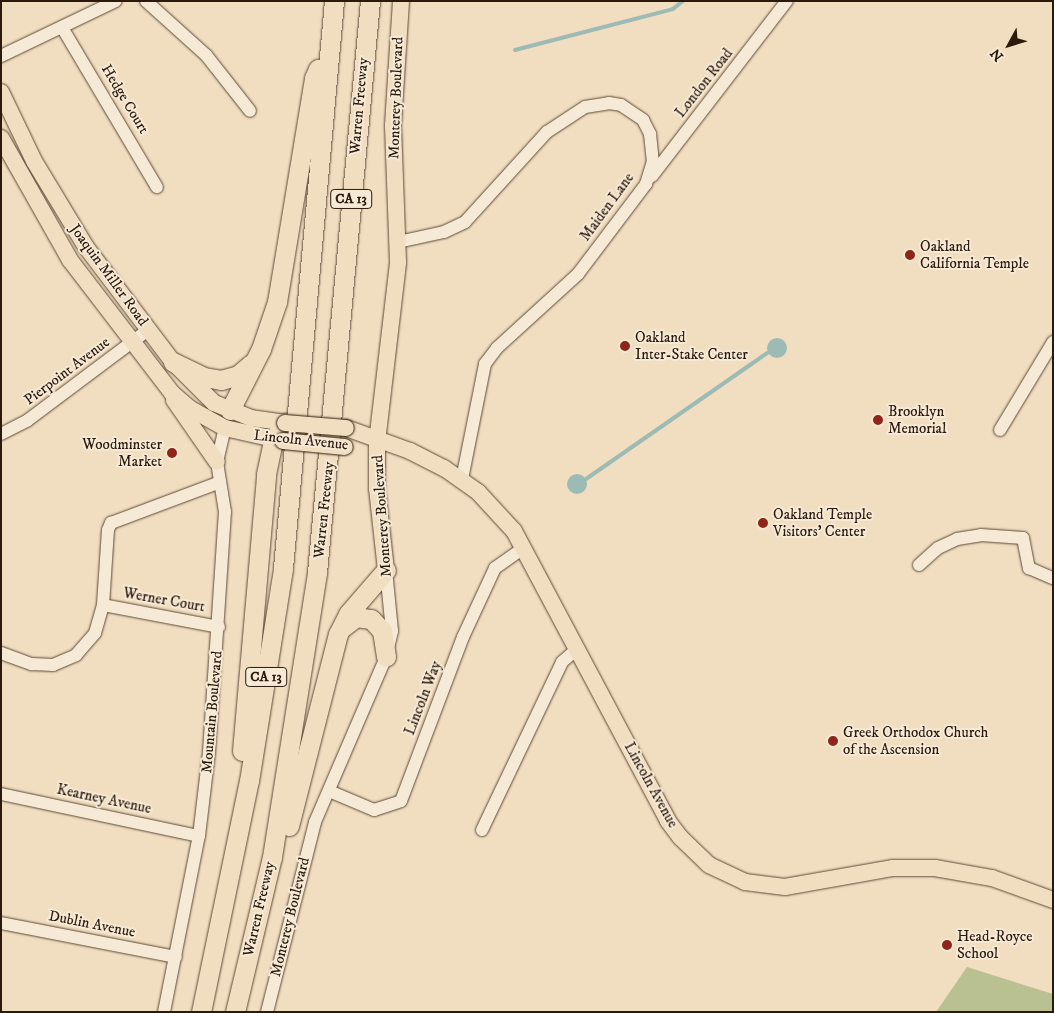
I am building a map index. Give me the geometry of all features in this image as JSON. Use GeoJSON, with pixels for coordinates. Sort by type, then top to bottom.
{"type":"FeatureCollection","features":[{"type":"Feature","properties":{"kind":"highway","name":"CA 13"},"geometry":{"type":"LineString","coordinates":[[201,1012],[228,889],[252,762],[284,559],[327,49],[334,1]]}},
{"type":"Feature","properties":{"kind":"highway","name":"Warren Freeway"},"geometry":{"type":"LineString","coordinates":[[235,1012],[272,857],[302,680],[327,487],[370,1]]}},
{"type":"Feature","properties":{"kind":"highway"},"geometry":{"type":"LineString","coordinates":[[228,419],[261,349],[281,283],[314,78],[327,49]]}},
{"type":"Feature","properties":{"kind":"highway"},"geometry":{"type":"LineString","coordinates":[[173,362],[212,379],[230,379],[246,369],[261,349]]}},
{"type":"Feature","properties":{"kind":"highway"},"geometry":{"type":"LineString","coordinates":[[228,889],[257,610],[266,474],[280,435]]}},
{"type":"Feature","properties":{"kind":"highway"},"geometry":{"type":"LineString","coordinates":[[272,857],[288,826],[338,634],[348,614],[386,570]]}},
{"type":"Feature","properties":{"kind":"highway"},"geometry":{"type":"LineString","coordinates":[[338,634],[349,620],[371,619],[382,631],[386,657]]}},
{"type":"Feature","properties":{"kind":"main road","name":"Monterey Boulevard"},"geometry":{"type":"LineString","coordinates":[[386,570],[377,489],[377,442],[397,282],[398,242],[392,125],[401,1]]}},
{"type":"Feature","properties":{"kind":"main road","name":"Joaquin Miller Road"},"geometry":{"type":"LineString","coordinates":[[1,92],[34,161],[86,248],[173,362],[228,419]]}},
{"type":"Feature","properties":{"kind":"main road","name":"Joaquin Miller Road"},"geometry":{"type":"LineString","coordinates":[[1,138],[70,260],[156,374],[190,408],[228,419]]}},
{"type":"Feature","properties":{"kind":"main road"},"geometry":{"type":"LineString","coordinates":[[156,374],[217,462]]}},
{"type":"Feature","properties":{"kind":"main road","name":"Lincoln Avenue"},"geometry":{"type":"LineString","coordinates":[[228,419],[280,435],[345,447],[377,442]]}},
{"type":"Feature","properties":{"kind":"main road","name":"Lincoln Avenue"},"geometry":{"type":"LineString","coordinates":[[280,435],[346,428],[377,442],[410,451],[462,479],[494,508],[524,548],[668,821],[693,852],[726,874],[755,884],[786,887],[878,870],[935,868],[992,878],[1053,900]]}},
{"type":"Feature","properties":{"kind":"street"},"geometry":{"type":"LineString","coordinates":[[1,56],[63,29],[116,1]]}},
{"type":"Feature","properties":{"kind":"street"},"geometry":{"type":"LineString","coordinates":[[146,1],[206,55],[250,112]]}},
{"type":"Feature","properties":{"kind":"street","name":"London Road"},"geometry":{"type":"LineString","coordinates":[[646,184],[787,1]]}},
{"type":"Feature","properties":{"kind":"street","name":"Hedge Court"},"geometry":{"type":"LineString","coordinates":[[63,29],[157,187]]}},
{"type":"Feature","properties":{"kind":"street","name":"Maiden Lane"},"geometry":{"type":"LineString","coordinates":[[398,242],[444,232],[465,222],[548,132],[585,107],[608,103],[621,105],[644,120],[653,145],[653,161],[646,184],[578,274],[497,348],[485,364],[462,479]]}},
{"type":"Feature","properties":{"kind":"street","name":"Pierpoint Avenue"},"geometry":{"type":"LineString","coordinates":[[1,434],[28,420],[149,329]]}},
{"type":"Feature","properties":{"kind":"street"},"geometry":{"type":"LineString","coordinates":[[1000,430],[1053,342]]}},
{"type":"Feature","properties":{"kind":"street","name":"Mountain Boulevard"},"geometry":{"type":"LineString","coordinates":[[164,1012],[199,836],[219,627],[225,512],[218,483],[217,462],[228,419]]}},
{"type":"Feature","properties":{"kind":"street"},"geometry":{"type":"LineString","coordinates":[[1,653],[32,664],[53,665],[76,655],[95,633],[103,606],[108,530],[111,523],[218,483]]}},
{"type":"Feature","properties":{"kind":"street"},"geometry":{"type":"LineString","coordinates":[[919,565],[938,548],[957,539],[981,535],[1023,538],[1029,568],[1053,578]]}},
{"type":"Feature","properties":{"kind":"street","name":"Lincoln Way"},"geometry":{"type":"LineString","coordinates":[[329,791],[374,810],[401,801],[463,637],[495,568],[524,548]]}},
{"type":"Feature","properties":{"kind":"street","name":"Monterey Boulevard"},"geometry":{"type":"LineString","coordinates":[[267,1012],[302,866],[329,791],[386,657],[392,631],[386,570]]}},
{"type":"Feature","properties":{"kind":"street","name":"Werner Court"},"geometry":{"type":"LineString","coordinates":[[103,606],[219,627]]}},
{"type":"Feature","properties":{"kind":"street"},"geometry":{"type":"LineString","coordinates":[[482,830],[562,662],[578,648]]}},
{"type":"Feature","properties":{"kind":"street","name":"Kearney Avenue"},"geometry":{"type":"LineString","coordinates":[[1,794],[199,836]]}},
{"type":"Feature","properties":{"kind":"street","name":"Dublin Avenue"},"geometry":{"type":"LineString","coordinates":[[1,922],[176,957]]}},
{"type":"Feature","properties":{"kind":"green space"},"geometry":{"type":"Polygon","coordinates":[[[967,967],[1053,994],[1053,1012],[936,1012],[967,967]]]}},
{"type":"Feature","properties":{"kind":"water"},"geometry":{"type":"Polygon","coordinates":[[[773,338],[781,338],[787,344],[787,352],[781,358],[773,358],[767,352],[767,344],[773,338]]]}},
{"type":"Feature","properties":{"kind":"water"},"geometry":{"type":"Polygon","coordinates":[[[573,474],[581,474],[587,480],[587,488],[581,494],[573,494],[567,488],[567,480],[573,474]]]}},
{"type":"Feature","properties":{"kind":"waterway"},"geometry":{"type":"LineString","coordinates":[[515,50],[673,9],[683,1]]}},
{"type":"Feature","properties":{"kind":"waterway"},"geometry":{"type":"LineString","coordinates":[[586,479],[767,353]]}},
{"type":"Feature","properties":{"kind":"place","name":"Oakland California Temple"},"geometry":{"type":"Point","coordinates":[910,255]}},
{"type":"Feature","properties":{"kind":"place","name":"Oakland Inter-Stake Center"},"geometry":{"type":"Point","coordinates":[625,346]}},
{"type":"Feature","properties":{"kind":"place","name":"Brooklyn Memorial"},"geometry":{"type":"Point","coordinates":[878,420]}},
{"type":"Feature","properties":{"kind":"place","name":"Woodminster Market"},"geometry":{"type":"Point","coordinates":[172,453]}},
{"type":"Feature","properties":{"kind":"place","name":"Oakland Temple Visitors' Center"},"geometry":{"type":"Point","coordinates":[763,523]}},
{"type":"Feature","properties":{"kind":"place","name":"Greek Orthodox Church of the Ascension"},"geometry":{"type":"Point","coordinates":[833,741]}},
{"type":"Feature","properties":{"kind":"place","name":"Head-Royce School"},"geometry":{"type":"Point","coordinates":[947,945]}}]}
